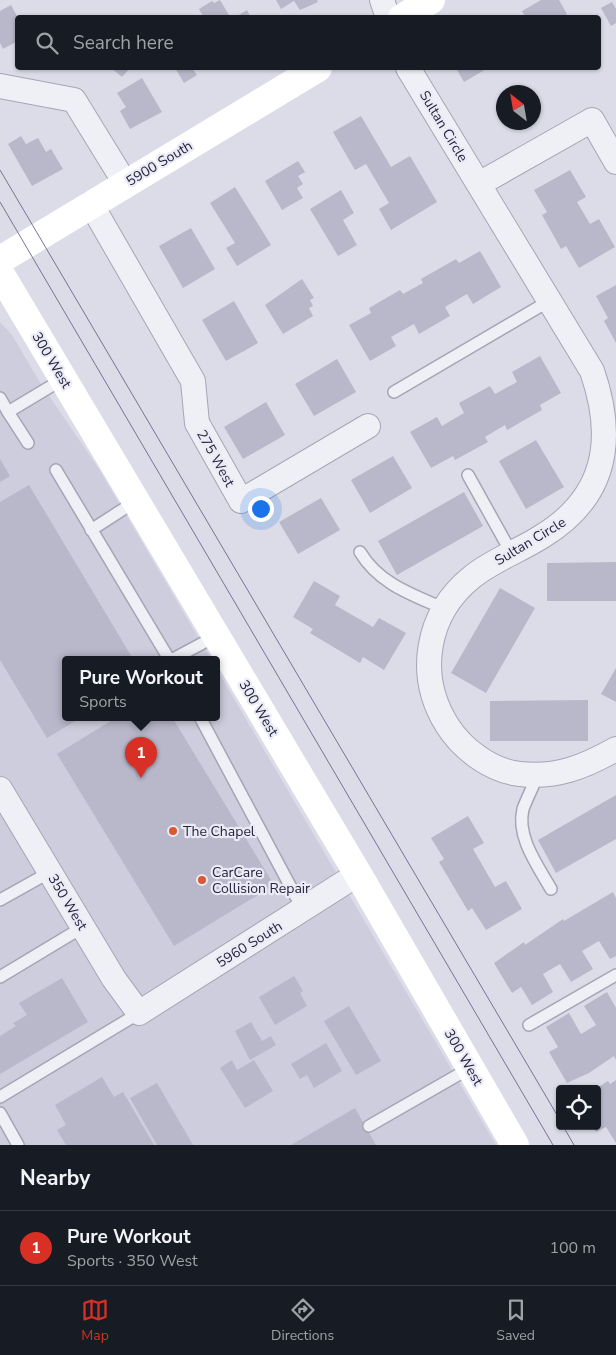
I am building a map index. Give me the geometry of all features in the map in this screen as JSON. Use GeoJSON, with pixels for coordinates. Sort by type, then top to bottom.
{"type":"FeatureCollection","features":[{"type":"Feature","properties":{"kind":"street"},"geometry":{"type":"LineString","coordinates":[[382,0],[387,15]]}},
{"type":"Feature","properties":{"kind":"street"},"geometry":{"type":"LineString","coordinates":[[407,15],[431,0]]}},
{"type":"Feature","properties":{"kind":"street","name":"5900 South"},"geometry":{"type":"LineString","coordinates":[[0,260],[315,70]]}},
{"type":"Feature","properties":{"kind":"street","name":"Sultan Circle"},"geometry":{"type":"LineString","coordinates":[[409,70],[599,386],[609,419],[610,436],[602,472],[592,492],[580,507],[564,522],[473,576],[460,587],[445,609],[434,627],[428,664],[434,699],[442,717],[453,734],[480,758],[515,774],[537,776],[574,770],[615,753]]}},
{"type":"Feature","properties":{"kind":"street"},"geometry":{"type":"LineString","coordinates":[[0,86],[74,100],[125,184]]}},
{"type":"Feature","properties":{"kind":"street"},"geometry":{"type":"LineString","coordinates":[[479,184],[592,120],[616,162]]}},
{"type":"Feature","properties":{"kind":"street","name":"275 West"},"geometry":{"type":"LineString","coordinates":[[91,204],[193,381],[197,423],[241,501],[368,426]]}},
{"type":"Feature","properties":{"kind":"street","name":"300 West"},"geometry":{"type":"LineString","coordinates":[[0,273],[358,874],[515,1145]]}},
{"type":"Feature","properties":{"kind":"street","name":"350 West"},"geometry":{"type":"LineString","coordinates":[[0,788],[114,979],[139,1013]]}},
{"type":"Feature","properties":{"kind":"street","name":"5960 South"},"geometry":{"type":"LineString","coordinates":[[139,1013],[358,874]]}},
{"type":"Feature","properties":{"kind":"lane"},"geometry":{"type":"LineString","coordinates":[[394,392],[549,301]]}},
{"type":"Feature","properties":{"kind":"lane"},"geometry":{"type":"LineString","coordinates":[[8,412],[63,379]]}},
{"type":"Feature","properties":{"kind":"lane"},"geometry":{"type":"LineString","coordinates":[[0,398],[28,443]]}},
{"type":"Feature","properties":{"kind":"lane"},"geometry":{"type":"LineString","coordinates":[[56,470],[167,656]]}},
{"type":"Feature","properties":{"kind":"lane"},"geometry":{"type":"LineString","coordinates":[[468,475],[512,554]]}},
{"type":"Feature","properties":{"kind":"lane"},"geometry":{"type":"LineString","coordinates":[[91,530],[136,501]]}},
{"type":"Feature","properties":{"kind":"lane"},"geometry":{"type":"LineString","coordinates":[[360,552],[366,563],[387,582],[445,609]]}},
{"type":"Feature","properties":{"kind":"lane"},"geometry":{"type":"LineString","coordinates":[[179,656],[216,636]]}},
{"type":"Feature","properties":{"kind":"lane"},"geometry":{"type":"LineString","coordinates":[[202,721],[303,910]]}},
{"type":"Feature","properties":{"kind":"lane"},"geometry":{"type":"LineString","coordinates":[[537,776],[523,810],[522,830],[535,862],[551,888]]}},
{"type":"Feature","properties":{"kind":"lane"},"geometry":{"type":"LineString","coordinates":[[0,900],[50,872]]}},
{"type":"Feature","properties":{"kind":"lane"},"geometry":{"type":"LineString","coordinates":[[0,977],[83,928]]}},
{"type":"Feature","properties":{"kind":"lane"},"geometry":{"type":"LineString","coordinates":[[529,1025],[616,975]]}},
{"type":"Feature","properties":{"kind":"lane"},"geometry":{"type":"LineString","coordinates":[[0,1097],[139,1013]]}},
{"type":"Feature","properties":{"kind":"lane"},"geometry":{"type":"LineString","coordinates":[[369,1126],[470,1068]]}},
{"type":"Feature","properties":{"kind":"lane"},"geometry":{"type":"LineString","coordinates":[[0,1113],[18,1145]]}},
{"type":"Feature","properties":{"kind":"shaded area"},"geometry":{"type":"Polygon","coordinates":[[[0,322],[12,335],[41,384],[99,469],[209,656],[62,656],[62,721],[220,721],[220,675],[496,1145],[0,1145],[0,322]]]}},
{"type":"Feature","properties":{"kind":"building"},"geometry":{"type":"Polygon","coordinates":[[[220,0],[229,15],[202,15],[199,9],[212,1],[214,3],[220,0]]]}},
{"type":"Feature","properties":{"kind":"building"},"geometry":{"type":"Polygon","coordinates":[[[276,0],[317,0],[318,2],[300,10],[294,1],[281,9],[276,0]]]}},
{"type":"Feature","properties":{"kind":"building"},"geometry":{"type":"Polygon","coordinates":[[[541,0],[559,0],[567,14],[524,15],[522,11],[541,0]]]}},
{"type":"Feature","properties":{"kind":"building"},"geometry":{"type":"Polygon","coordinates":[[[612,2],[616,9],[616,23],[611,26],[601,8],[612,2]]]}},
{"type":"Feature","properties":{"kind":"building"},"geometry":{"type":"Polygon","coordinates":[[[11,5],[16,15],[15,43],[3,49],[0,43],[0,11],[11,5]]]}},
{"type":"Feature","properties":{"kind":"building"},"geometry":{"type":"Polygon","coordinates":[[[247,10],[250,15],[239,15],[247,10]]]}},
{"type":"Feature","properties":{"kind":"building"},"geometry":{"type":"Polygon","coordinates":[[[113,70],[128,70],[122,77],[113,70]]]}},
{"type":"Feature","properties":{"kind":"building"},"geometry":{"type":"Polygon","coordinates":[[[176,70],[193,70],[197,75],[184,83],[176,70]]]}},
{"type":"Feature","properties":{"kind":"building"},"geometry":{"type":"Polygon","coordinates":[[[457,70],[485,70],[464,82],[457,70]]]}},
{"type":"Feature","properties":{"kind":"building"},"geometry":{"type":"Polygon","coordinates":[[[142,78],[162,112],[130,129],[120,111],[126,107],[117,93],[142,78]]]}},
{"type":"Feature","properties":{"kind":"building"},"geometry":{"type":"Polygon","coordinates":[[[361,116],[391,167],[410,156],[437,202],[391,230],[379,209],[389,203],[366,164],[355,170],[333,132],[361,116]]]}},
{"type":"Feature","properties":{"kind":"building"},"geometry":{"type":"Polygon","coordinates":[[[21,136],[26,144],[38,138],[46,152],[51,149],[63,169],[32,186],[8,144],[21,136]]]}},
{"type":"Feature","properties":{"kind":"building"},"geometry":{"type":"Polygon","coordinates":[[[298,161],[305,172],[298,176],[303,184],[297,188],[303,198],[282,210],[265,181],[298,161]]]}},
{"type":"Feature","properties":{"kind":"building"},"geometry":{"type":"Polygon","coordinates":[[[570,170],[586,197],[577,202],[590,224],[599,219],[615,247],[579,268],[566,246],[561,249],[542,215],[547,212],[534,190],[570,170]]]}},
{"type":"Feature","properties":{"kind":"building"},"geometry":{"type":"Polygon","coordinates":[[[235,187],[271,245],[237,266],[226,248],[235,243],[210,203],[235,187]]]}},
{"type":"Feature","properties":{"kind":"building"},"geometry":{"type":"Polygon","coordinates":[[[341,190],[354,213],[343,220],[357,245],[338,256],[310,209],[341,190]]]}},
{"type":"Feature","properties":{"kind":"building"},"geometry":{"type":"Polygon","coordinates":[[[191,228],[215,269],[183,288],[159,246],[191,228]]]}},
{"type":"Feature","properties":{"kind":"building"},"geometry":{"type":"Polygon","coordinates":[[[480,251],[501,287],[473,304],[467,294],[445,307],[450,316],[419,334],[414,324],[391,337],[396,346],[370,361],[349,325],[371,313],[369,308],[400,290],[403,294],[423,283],[421,279],[456,259],[459,263],[480,251]]]}},
{"type":"Feature","properties":{"kind":"building"},"geometry":{"type":"Polygon","coordinates":[[[302,279],[314,298],[310,300],[313,306],[309,308],[313,316],[283,334],[265,305],[302,279]]]}},
{"type":"Feature","properties":{"kind":"building"},"geometry":{"type":"Polygon","coordinates":[[[616,285],[616,343],[604,321],[608,318],[596,296],[616,285]]]}},
{"type":"Feature","properties":{"kind":"building"},"geometry":{"type":"Polygon","coordinates":[[[234,301],[258,343],[226,361],[202,320],[234,301]]]}},
{"type":"Feature","properties":{"kind":"building"},"geometry":{"type":"Polygon","coordinates":[[[540,356],[561,393],[540,405],[542,410],[507,430],[505,425],[485,437],[488,442],[455,460],[453,456],[431,468],[410,432],[437,417],[442,426],[464,413],[459,403],[490,386],[495,394],[517,382],[512,372],[540,356]]]}},
{"type":"Feature","properties":{"kind":"building"},"geometry":{"type":"Polygon","coordinates":[[[337,359],[356,392],[314,416],[295,384],[337,359]]]}},
{"type":"Feature","properties":{"kind":"building"},"geometry":{"type":"Polygon","coordinates":[[[266,402],[285,435],[243,459],[224,427],[266,402]]]}},
{"type":"Feature","properties":{"kind":"building"},"geometry":{"type":"Polygon","coordinates":[[[536,440],[564,487],[526,509],[499,461],[536,440]]]}},
{"type":"Feature","properties":{"kind":"building"},"geometry":{"type":"Polygon","coordinates":[[[393,456],[412,488],[370,513],[351,480],[393,456]]]}},
{"type":"Feature","properties":{"kind":"building"},"geometry":{"type":"Polygon","coordinates":[[[0,459],[10,476],[0,482],[0,459]]]}},
{"type":"Feature","properties":{"kind":"building"},"geometry":{"type":"Polygon","coordinates":[[[29,485],[131,656],[62,656],[62,721],[75,721],[47,738],[0,660],[0,502],[29,485]]]}},
{"type":"Feature","properties":{"kind":"building"},"geometry":{"type":"Polygon","coordinates":[[[464,492],[483,526],[397,575],[378,541],[464,492]]]}},
{"type":"Feature","properties":{"kind":"building"},"geometry":{"type":"Polygon","coordinates":[[[321,498],[340,530],[298,554],[279,522],[321,498]]]}},
{"type":"Feature","properties":{"kind":"building"},"geometry":{"type":"Polygon","coordinates":[[[616,562],[616,601],[547,601],[547,563],[616,562]]]}},
{"type":"Feature","properties":{"kind":"building"},"geometry":{"type":"Polygon","coordinates":[[[314,581],[340,596],[335,605],[373,627],[379,618],[406,633],[384,670],[363,657],[360,663],[310,633],[313,629],[293,617],[314,581]]]}},
{"type":"Feature","properties":{"kind":"building"},"geometry":{"type":"Polygon","coordinates":[[[500,588],[535,608],[486,693],[451,673],[500,588]]]}},
{"type":"Feature","properties":{"kind":"building"},"geometry":{"type":"Polygon","coordinates":[[[616,668],[616,702],[601,694],[616,668]]]}},
{"type":"Feature","properties":{"kind":"building"},"geometry":{"type":"Polygon","coordinates":[[[588,700],[588,741],[490,741],[490,701],[588,700]]]}},
{"type":"Feature","properties":{"kind":"building"},"geometry":{"type":"Polygon","coordinates":[[[111,721],[174,721],[274,885],[174,946],[57,754],[111,721]]]}},
{"type":"Feature","properties":{"kind":"building"},"geometry":{"type":"Polygon","coordinates":[[[616,795],[616,839],[556,873],[538,840],[616,795]]]}},
{"type":"Feature","properties":{"kind":"building"},"geometry":{"type":"Polygon","coordinates":[[[468,816],[484,843],[473,849],[495,887],[506,881],[522,909],[486,930],[472,908],[468,911],[439,862],[444,859],[431,838],[468,816]]]}},
{"type":"Feature","properties":{"kind":"building"},"geometry":{"type":"Polygon","coordinates":[[[613,892],[616,898],[616,956],[610,959],[599,941],[582,951],[593,969],[571,982],[560,964],[543,974],[553,992],[532,1005],[521,987],[512,993],[494,963],[524,942],[525,945],[563,919],[564,921],[613,892]]]}},
{"type":"Feature","properties":{"kind":"building"},"geometry":{"type":"Polygon","coordinates":[[[294,976],[303,991],[300,993],[307,1006],[275,1025],[259,997],[294,976]]]}},
{"type":"Feature","properties":{"kind":"building"},"geometry":{"type":"Polygon","coordinates":[[[62,978],[88,1022],[0,1074],[0,1036],[16,1026],[13,1023],[27,1015],[19,1003],[62,978]]]}},
{"type":"Feature","properties":{"kind":"building"},"geometry":{"type":"Polygon","coordinates":[[[607,992],[616,1008],[616,1060],[614,1056],[589,1073],[567,1083],[549,1052],[558,1047],[546,1027],[569,1013],[581,1034],[596,1025],[584,1006],[607,992]]]}},
{"type":"Feature","properties":{"kind":"building"},"geometry":{"type":"Polygon","coordinates":[[[349,1006],[381,1061],[356,1075],[324,1021],[349,1006]]]}},
{"type":"Feature","properties":{"kind":"building"},"geometry":{"type":"Polygon","coordinates":[[[251,1022],[262,1041],[271,1036],[276,1045],[250,1060],[235,1031],[251,1022]]]}},
{"type":"Feature","properties":{"kind":"building"},"geometry":{"type":"Polygon","coordinates":[[[326,1043],[342,1071],[314,1088],[307,1075],[300,1079],[291,1064],[326,1043]]]}},
{"type":"Feature","properties":{"kind":"building"},"geometry":{"type":"Polygon","coordinates":[[[232,1060],[237,1070],[254,1060],[273,1091],[245,1108],[220,1068],[232,1060]]]}},
{"type":"Feature","properties":{"kind":"building"},"geometry":{"type":"Polygon","coordinates":[[[102,1077],[114,1097],[123,1092],[154,1145],[66,1145],[57,1130],[66,1125],[55,1105],[102,1077]]]}},
{"type":"Feature","properties":{"kind":"building"},"geometry":{"type":"Polygon","coordinates":[[[616,1080],[616,1143],[606,1127],[601,1130],[601,1085],[608,1081],[610,1084],[616,1080]]]}},
{"type":"Feature","properties":{"kind":"building"},"geometry":{"type":"Polygon","coordinates":[[[157,1083],[193,1145],[157,1145],[130,1098],[157,1083]]]}},
{"type":"Feature","properties":{"kind":"building"},"geometry":{"type":"Polygon","coordinates":[[[355,1108],[376,1145],[291,1145],[355,1108]]]}},
{"type":"Feature","properties":{"kind":"tram line"},"geometry":{"type":"LineString","coordinates":[[0,170],[556,1113]]}},
{"type":"Feature","properties":{"kind":"tram line"},"geometry":{"type":"LineString","coordinates":[[0,202],[553,1145]]}},
{"type":"Feature","properties":{"kind":"tram line"},"geometry":{"type":"LineString","coordinates":[[565,1130],[574,1145]]}},
{"type":"Feature","properties":{"kind":"place","name":"Pure Workout"},"geometry":{"type":"Point","coordinates":[141,778]}},
{"type":"Feature","properties":{"kind":"place","name":"The Chapel"},"geometry":{"type":"Point","coordinates":[173,831]}},
{"type":"Feature","properties":{"kind":"place","name":"CarCare Collision Repair"},"geometry":{"type":"Point","coordinates":[202,880]}}]}
